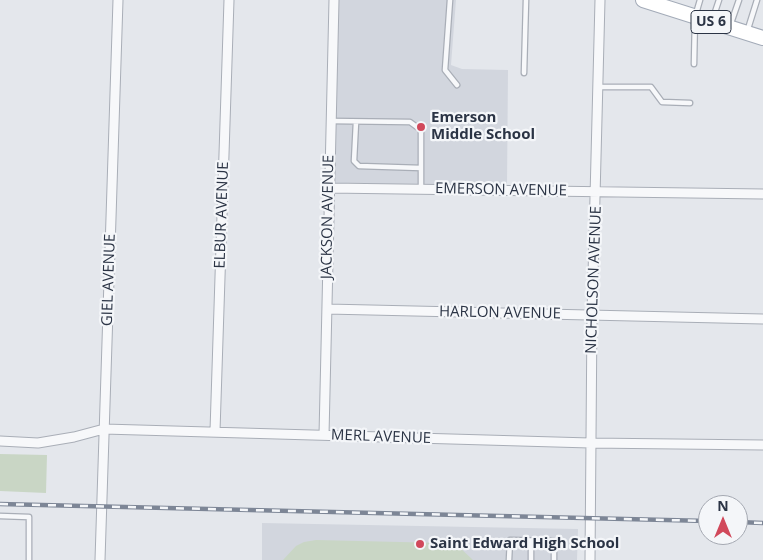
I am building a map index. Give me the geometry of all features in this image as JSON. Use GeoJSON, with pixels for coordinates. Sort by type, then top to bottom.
{"type":"FeatureCollection","features":[{"type":"Feature","properties":{"kind":"main road","name":"US 6"},"geometry":{"type":"LineString","coordinates":[[643,0],[763,38]]}},
{"type":"Feature","properties":{"kind":"street","name":"GIEL AVENUE"},"geometry":{"type":"LineString","coordinates":[[100,560],[118,0]]}},
{"type":"Feature","properties":{"kind":"street","name":"ELBUR AVENUE"},"geometry":{"type":"LineString","coordinates":[[215,431],[229,0]]}},
{"type":"Feature","properties":{"kind":"street","name":"JACKSON AVENUE"},"geometry":{"type":"LineString","coordinates":[[324,435],[334,0]]}},
{"type":"Feature","properties":{"kind":"street","name":"NICHOLSON AVENUE"},"geometry":{"type":"LineString","coordinates":[[590,560],[592,315],[600,0]]}},
{"type":"Feature","properties":{"kind":"street","name":"EMERSON AVENUE"},"geometry":{"type":"LineString","coordinates":[[329,188],[763,194]]}},
{"type":"Feature","properties":{"kind":"street","name":"HARLON AVENUE"},"geometry":{"type":"LineString","coordinates":[[327,309],[763,319]]}},
{"type":"Feature","properties":{"kind":"street","name":"MERL AVENUE"},"geometry":{"type":"LineString","coordinates":[[0,441],[38,443],[74,437],[104,429],[763,446]]}},
{"type":"Feature","properties":{"kind":"lane"},"geometry":{"type":"LineString","coordinates":[[450,0],[445,70],[457,85]]}},
{"type":"Feature","properties":{"kind":"lane"},"geometry":{"type":"LineString","coordinates":[[524,73],[526,0]]}},
{"type":"Feature","properties":{"kind":"lane"},"geometry":{"type":"LineString","coordinates":[[694,64],[695,17],[700,0]]}},
{"type":"Feature","properties":{"kind":"lane"},"geometry":{"type":"LineString","coordinates":[[712,22],[719,0]]}},
{"type":"Feature","properties":{"kind":"lane"},"geometry":{"type":"LineString","coordinates":[[729,28],[739,0]]}},
{"type":"Feature","properties":{"kind":"lane"},"geometry":{"type":"LineString","coordinates":[[747,33],[758,0]]}},
{"type":"Feature","properties":{"kind":"lane"},"geometry":{"type":"LineString","coordinates":[[598,87],[651,87],[662,102],[690,103]]}},
{"type":"Feature","properties":{"kind":"lane"},"geometry":{"type":"LineString","coordinates":[[331,122],[410,122],[421,130],[421,189]]}},
{"type":"Feature","properties":{"kind":"lane"},"geometry":{"type":"LineString","coordinates":[[356,122],[354,161],[359,166],[421,168]]}},
{"type":"Feature","properties":{"kind":"lane"},"geometry":{"type":"LineString","coordinates":[[0,516],[29,517],[28,560]]}},
{"type":"Feature","properties":{"kind":"lane"},"geometry":{"type":"LineString","coordinates":[[509,560],[510,540],[554,541],[554,560]]}},
{"type":"Feature","properties":{"kind":"lane"},"geometry":{"type":"LineString","coordinates":[[531,541],[531,560]]}},
{"type":"Feature","properties":{"kind":"shaded area","name":"Emerson Middle School"},"geometry":{"type":"Polygon","coordinates":[[[339,0],[456,0],[451,65],[462,69],[508,70],[507,185],[333,184],[339,0]]]}},
{"type":"Feature","properties":{"kind":"shaded area","name":"Saint Edward High School"},"geometry":{"type":"Polygon","coordinates":[[[262,523],[578,529],[577,560],[262,560],[262,523]]]}},
{"type":"Feature","properties":{"kind":"green space"},"geometry":{"type":"Polygon","coordinates":[[[0,454],[47,455],[46,493],[0,491],[0,454]]]}},
{"type":"Feature","properties":{"kind":"green space"},"geometry":{"type":"Polygon","coordinates":[[[316,540],[442,543],[459,547],[473,560],[283,560],[296,546],[304,542],[316,540]]]}},
{"type":"Feature","properties":{"kind":"railway"},"geometry":{"type":"LineString","coordinates":[[0,504],[698,521]]}},
{"type":"Feature","properties":{"kind":"railway"},"geometry":{"type":"LineString","coordinates":[[748,522],[763,523]]}},
{"type":"Feature","properties":{"kind":"place","name":"Emerson Middle School"},"geometry":{"type":"Point","coordinates":[421,127]}},
{"type":"Feature","properties":{"kind":"place","name":"Saint Edward High School"},"geometry":{"type":"Point","coordinates":[420,544]}}]}
